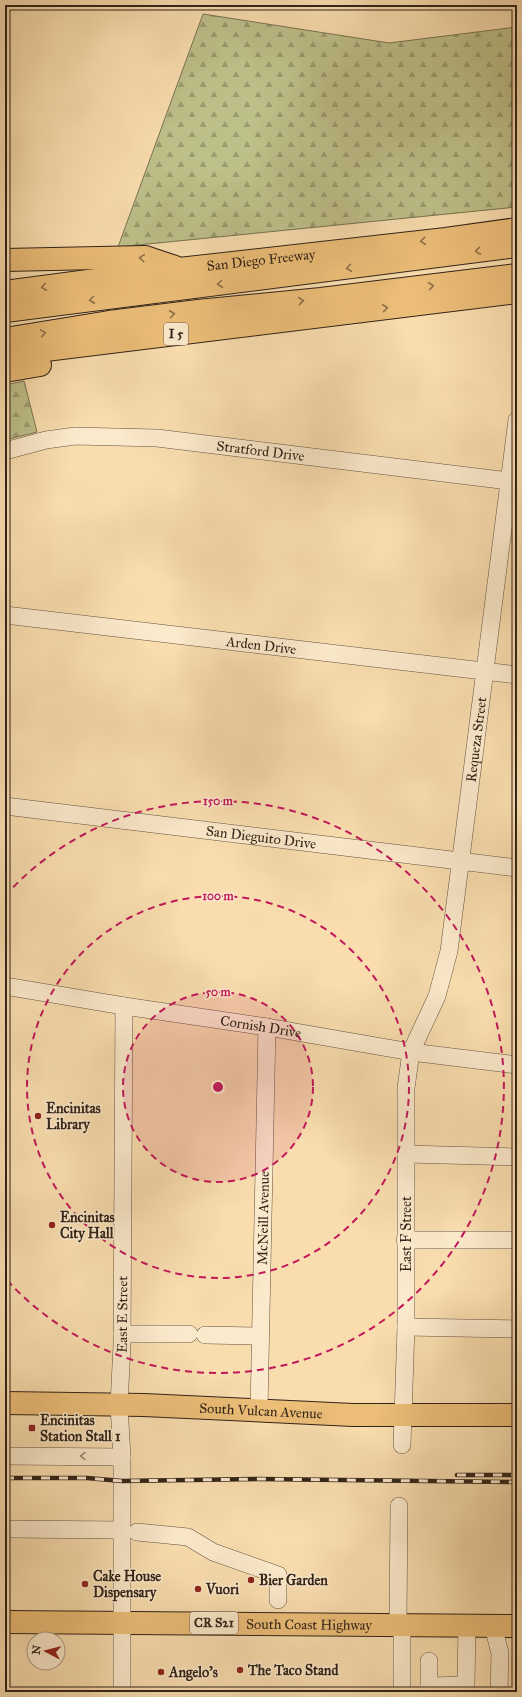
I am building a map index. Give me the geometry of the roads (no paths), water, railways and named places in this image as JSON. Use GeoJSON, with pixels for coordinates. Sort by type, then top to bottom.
{"type":"FeatureCollection","features":[{"type":"Feature","properties":{"kind":"main road","name":"San Diego Freeway"},"geometry":{"type":"LineString","coordinates":[[5,292],[179,269],[446,239],[517,229]]}},
{"type":"Feature","properties":{"kind":"main road"},"geometry":{"type":"LineString","coordinates":[[5,311],[517,246]]}},
{"type":"Feature","properties":{"kind":"main road"},"geometry":{"type":"LineString","coordinates":[[5,260],[145,257],[179,269]]}},
{"type":"Feature","properties":{"kind":"main road"},"geometry":{"type":"LineString","coordinates":[[5,339],[108,322],[198,311],[321,300],[517,275]]}},
{"type":"Feature","properties":{"kind":"main road","name":"I 5"},"geometry":{"type":"LineString","coordinates":[[5,355],[517,292]]}},
{"type":"Feature","properties":{"kind":"main road"},"geometry":{"type":"LineString","coordinates":[[5,371],[346,312]]}},
{"type":"Feature","properties":{"kind":"main road","name":"South Vulcan Avenue"},"geometry":{"type":"LineString","coordinates":[[5,1403],[119,1405],[353,1415],[517,1415]]}},
{"type":"Feature","properties":{"kind":"main road","name":"South Coast Highway"},"geometry":{"type":"LineString","coordinates":[[5,1622],[517,1626]]}},
{"type":"Feature","properties":{"kind":"street","name":"Requeza Street"},"geometry":{"type":"LineString","coordinates":[[411,1052],[437,996],[447,958],[484,670],[513,481],[517,420]]}},
{"type":"Feature","properties":{"kind":"street","name":"Stratford Drive"},"geometry":{"type":"LineString","coordinates":[[5,451],[46,440],[75,436],[157,438],[513,481]]}},
{"type":"Feature","properties":{"kind":"street","name":"Arden Drive"},"geometry":{"type":"LineString","coordinates":[[5,615],[517,674]]}},
{"type":"Feature","properties":{"kind":"street","name":"San Dieguito Drive"},"geometry":{"type":"LineString","coordinates":[[5,806],[517,868]]}},
{"type":"Feature","properties":{"kind":"street","name":"Cornish Drive"},"geometry":{"type":"LineString","coordinates":[[5,986],[124,1006],[267,1027],[411,1052],[517,1065]]}},
{"type":"Feature","properties":{"kind":"street","name":"East E Street"},"geometry":{"type":"LineString","coordinates":[[122,1692],[122,1622],[129,1531],[119,1405],[122,1334],[124,1006]]}},
{"type":"Feature","properties":{"kind":"street","name":"McNeill Avenue"},"geometry":{"type":"LineString","coordinates":[[259,1410],[259,1336],[267,1027]]}},
{"type":"Feature","properties":{"kind":"street","name":"East F Street"},"geometry":{"type":"LineString","coordinates":[[402,1445],[406,1328],[406,1088],[411,1052]]}},
{"type":"Feature","properties":{"kind":"street"},"geometry":{"type":"LineString","coordinates":[[406,1154],[517,1157]]}},
{"type":"Feature","properties":{"kind":"street"},"geometry":{"type":"LineString","coordinates":[[406,1240],[517,1240]]}},
{"type":"Feature","properties":{"kind":"street"},"geometry":{"type":"LineString","coordinates":[[406,1328],[517,1329]]}},
{"type":"Feature","properties":{"kind":"street"},"geometry":{"type":"LineString","coordinates":[[122,1334],[259,1336]]}},
{"type":"Feature","properties":{"kind":"street"},"geometry":{"type":"LineString","coordinates":[[5,1456],[122,1457]]}},
{"type":"Feature","properties":{"kind":"street"},"geometry":{"type":"LineString","coordinates":[[399,1506],[402,1692]]}},
{"type":"Feature","properties":{"kind":"street"},"geometry":{"type":"LineString","coordinates":[[5,1529],[129,1531],[188,1537],[213,1552],[278,1575],[278,1600]]}},
{"type":"Feature","properties":{"kind":"street"},"geometry":{"type":"LineString","coordinates":[[429,1661],[429,1689],[466,1686],[467,1625]]}},
{"type":"Feature","properties":{"kind":"street"},"geometry":{"type":"LineString","coordinates":[[493,1626],[500,1653],[499,1692]]}},
{"type":"Feature","properties":{"kind":"railway"},"geometry":{"type":"LineString","coordinates":[[457,1475],[517,1475]]}},
{"type":"Feature","properties":{"kind":"railway"},"geometry":{"type":"LineString","coordinates":[[5,1478],[87,1478],[122,1481],[259,1479],[517,1482]]}},
{"type":"Feature","properties":{"kind":"place","name":"Encinitas Library"},"geometry":{"type":"Point","coordinates":[38,1116]}},
{"type":"Feature","properties":{"kind":"place","name":"Encinitas City Hall"},"geometry":{"type":"Point","coordinates":[52,1225]}},
{"type":"Feature","properties":{"kind":"place","name":"Encinitas Station Stall 1"},"geometry":{"type":"Point","coordinates":[32,1428]}},
{"type":"Feature","properties":{"kind":"place","name":"Bier Garden"},"geometry":{"type":"Point","coordinates":[251,1580]}},
{"type":"Feature","properties":{"kind":"place","name":"Cake House Dispensary"},"geometry":{"type":"Point","coordinates":[85,1584]}},
{"type":"Feature","properties":{"kind":"place","name":"Vuori"},"geometry":{"type":"Point","coordinates":[198,1589]}},
{"type":"Feature","properties":{"kind":"place","name":"The Taco Stand"},"geometry":{"type":"Point","coordinates":[240,1670]}},
{"type":"Feature","properties":{"kind":"place","name":"Angelo’s"},"geometry":{"type":"Point","coordinates":[161,1672]}}]}
